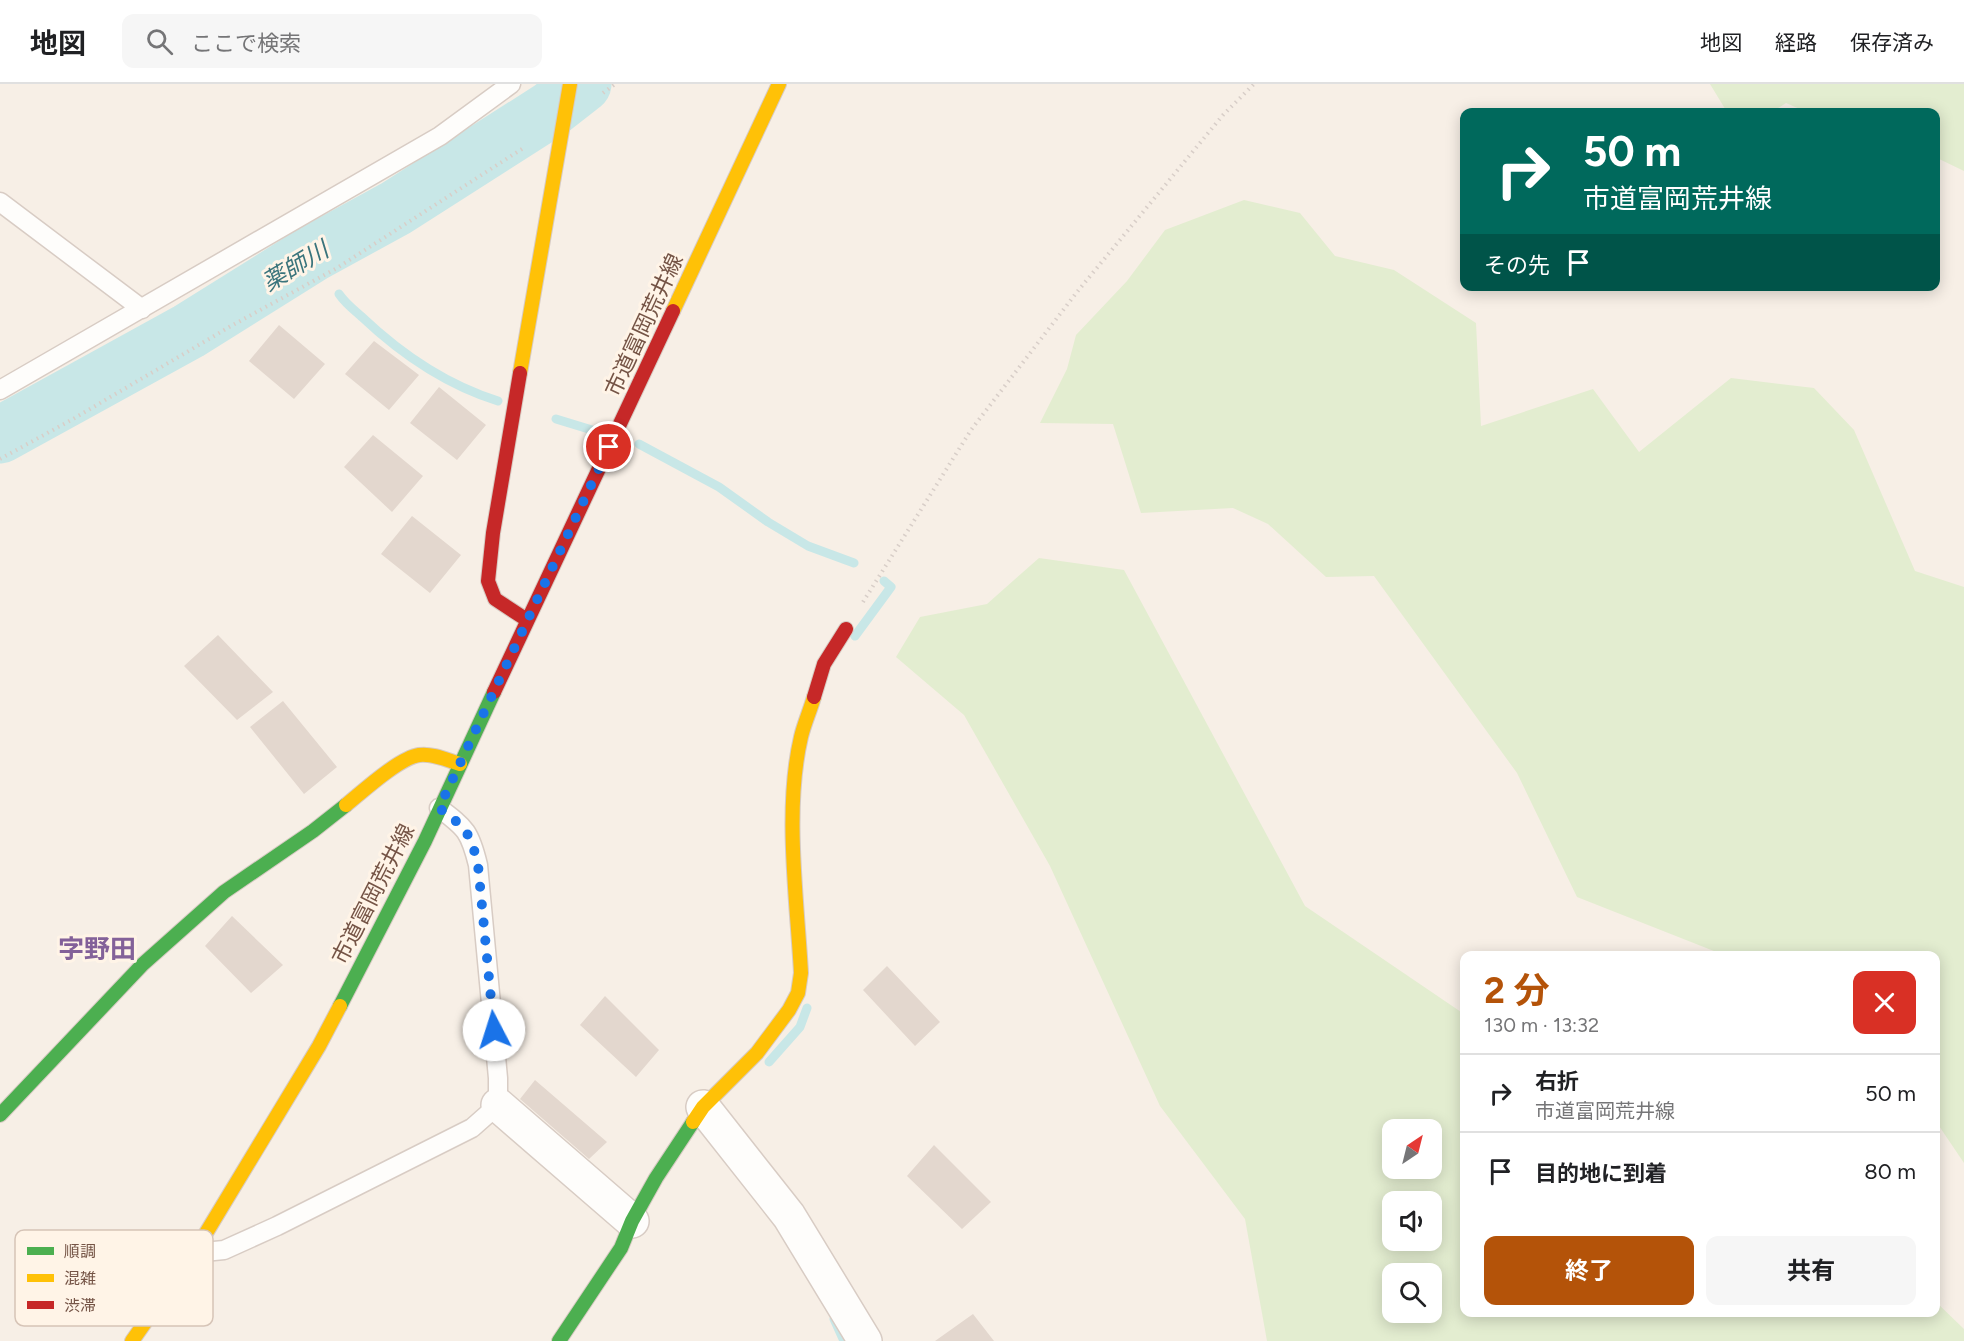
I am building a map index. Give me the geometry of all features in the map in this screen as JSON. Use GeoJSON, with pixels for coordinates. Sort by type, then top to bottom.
{"type":"FeatureCollection","features":[{"type":"Feature","properties":{"kind":"street"},"geometry":{"type":"LineString","coordinates":[[527,620],[495,599],[488,581],[495,521],[570,84]]}},
{"type":"Feature","properties":{"kind":"street","name":"市道富岡荒井線"},"geometry":{"type":"LineString","coordinates":[[208,1230],[319,1046],[424,841],[779,84]]}},
{"type":"Feature","properties":{"kind":"street"},"geometry":{"type":"LineString","coordinates":[[559,1341],[621,1248],[632,1221],[656,1178],[704,1107],[757,1053],[779,1025],[798,993],[801,973],[794,854],[794,792],[801,738],[824,664],[846,629]]}},
{"type":"Feature","properties":{"kind":"street"},"geometry":{"type":"LineString","coordinates":[[0,1115],[142,964],[224,892],[313,831],[393,768],[417,755],[430,755],[460,764]]}},
{"type":"Feature","properties":{"kind":"street"},"geometry":{"type":"LineString","coordinates":[[498,1105],[632,1221]]}},
{"type":"Feature","properties":{"kind":"street"},"geometry":{"type":"LineString","coordinates":[[704,1107],[789,1216],[865,1341]]}},
{"type":"Feature","properties":{"kind":"street","name":"市道富岡荒井線"},"geometry":{"type":"LineString","coordinates":[[132,1341],[143,1326]]}},
{"type":"Feature","properties":{"kind":"lane"},"geometry":{"type":"LineString","coordinates":[[0,390],[440,136],[511,84]]}},
{"type":"Feature","properties":{"kind":"lane"},"geometry":{"type":"LineString","coordinates":[[0,202],[142,309]]}},
{"type":"Feature","properties":{"kind":"lane"},"geometry":{"type":"LineString","coordinates":[[213,1251],[224,1250],[277,1226],[472,1128],[498,1105],[498,1078],[478,865],[471,838],[461,824],[439,808]]}},
{"type":"Feature","properties":{"kind":"path"},"geometry":{"type":"LineString","coordinates":[[846,629],[971,430],[1084,283],[1222,115],[1254,84]]}},
{"type":"Feature","properties":{"kind":"path"},"geometry":{"type":"LineString","coordinates":[[0,459],[73,420],[231,326],[337,268],[563,123]]}},
{"type":"Feature","properties":{"kind":"green space"},"geometry":{"type":"Polygon","coordinates":[[[1710,84],[1964,84],[1964,171],[1940,159],[1940,108],[1798,108],[1786,103],[1778,108],[1725,108],[1710,84]]]}},
{"type":"Feature","properties":{"kind":"green space"},"geometry":{"type":"Polygon","coordinates":[[[1244,200],[1300,213],[1335,256],[1394,270],[1476,323],[1481,426],[1593,389],[1639,452],[1731,378],[1814,388],[1854,430],[1915,571],[1964,587],[1964,1163],[1940,1127],[1940,951],[1714,951],[1577,897],[1517,773],[1374,576],[1326,577],[1268,524],[1233,508],[1141,513],[1113,424],[1040,423],[1067,369],[1076,335],[1127,281],[1165,230],[1244,200]]]}},
{"type":"Feature","properties":{"kind":"green space"},"geometry":{"type":"Polygon","coordinates":[[[1039,558],[1124,570],[1305,906],[1460,1011],[1460,1317],[1940,1317],[1940,1306],[1964,1329],[1964,1341],[1267,1341],[1245,1219],[1160,1106],[1050,866],[964,715],[896,657],[920,617],[987,604],[1039,558]]]}},
{"type":"Feature","properties":{"kind":"building"},"geometry":{"type":"Polygon","coordinates":[[[279,325],[325,364],[294,399],[249,361],[279,325]]]}},
{"type":"Feature","properties":{"kind":"building"},"geometry":{"type":"Polygon","coordinates":[[[374,341],[419,375],[389,410],[345,374],[374,341]]]}},
{"type":"Feature","properties":{"kind":"building"},"geometry":{"type":"Polygon","coordinates":[[[439,387],[486,425],[457,460],[410,423],[439,387]]]}},
{"type":"Feature","properties":{"kind":"building"},"geometry":{"type":"Polygon","coordinates":[[[373,435],[423,476],[392,512],[344,467],[373,435]]]}},
{"type":"Feature","properties":{"kind":"building"},"geometry":{"type":"Polygon","coordinates":[[[412,516],[461,555],[430,593],[381,554],[412,516]]]}},
{"type":"Feature","properties":{"kind":"building"},"geometry":{"type":"Polygon","coordinates":[[[218,635],[273,692],[237,720],[184,666],[218,635]]]}},
{"type":"Feature","properties":{"kind":"building"},"geometry":{"type":"Polygon","coordinates":[[[283,701],[337,767],[304,794],[250,727],[283,701]]]}},
{"type":"Feature","properties":{"kind":"building"},"geometry":{"type":"Polygon","coordinates":[[[232,916],[283,965],[251,993],[205,946],[232,916]]]}},
{"type":"Feature","properties":{"kind":"building"},"geometry":{"type":"Polygon","coordinates":[[[887,966],[940,1022],[915,1046],[863,990],[887,966]]]}},
{"type":"Feature","properties":{"kind":"building"},"geometry":{"type":"Polygon","coordinates":[[[605,996],[659,1050],[636,1077],[580,1025],[605,996]]]}},
{"type":"Feature","properties":{"kind":"building"},"geometry":{"type":"Polygon","coordinates":[[[535,1080],[607,1142],[589,1159],[520,1099],[535,1080]]]}},
{"type":"Feature","properties":{"kind":"building"},"geometry":{"type":"Polygon","coordinates":[[[934,1145],[991,1202],[962,1229],[907,1176],[934,1145]]]}},
{"type":"Feature","properties":{"kind":"building"},"geometry":{"type":"Polygon","coordinates":[[[973,1314],[994,1341],[935,1341],[973,1314]]]}},
{"type":"Feature","properties":{"kind":"waterway","name":"薬師川"},"geometry":{"type":"LineString","coordinates":[[0,435],[189,331],[312,254],[396,208],[551,109],[583,84]]}},
{"type":"Feature","properties":{"kind":"waterway"},"geometry":{"type":"LineString","coordinates":[[312,254],[320,266]]}},
{"type":"Feature","properties":{"kind":"waterway"},"geometry":{"type":"LineString","coordinates":[[339,294],[377,331],[425,367],[461,386],[498,401]]}},
{"type":"Feature","properties":{"kind":"waterway"},"geometry":{"type":"LineString","coordinates":[[556,419],[592,430]]}},
{"type":"Feature","properties":{"kind":"waterway"},"geometry":{"type":"LineString","coordinates":[[639,444],[719,487],[768,522],[808,546],[854,563]]}},
{"type":"Feature","properties":{"kind":"waterway"},"geometry":{"type":"LineString","coordinates":[[855,636],[891,587],[884,581]]}},
{"type":"Feature","properties":{"kind":"waterway"},"geometry":{"type":"LineString","coordinates":[[769,1062],[800,1027],[807,1008]]}},
{"type":"Feature","properties":{"kind":"waterway"},"geometry":{"type":"LineString","coordinates":[[834,1319],[844,1341]]}},
{"type":"Feature","properties":{"kind":"traffic: fast"},"geometry":{"type":"LineString","coordinates":[[340,1006],[425,841],[494,692]]}},
{"type":"Feature","properties":{"kind":"traffic: fast"},"geometry":{"type":"LineString","coordinates":[[0,1115],[143,964],[224,892],[313,831],[346,805]]}},
{"type":"Feature","properties":{"kind":"traffic: fast"},"geometry":{"type":"LineString","coordinates":[[559,1341],[621,1248],[632,1221],[656,1178],[693,1122]]}},
{"type":"Feature","properties":{"kind":"traffic: slow"},"geometry":{"type":"LineString","coordinates":[[520,373],[570,84]]}},
{"type":"Feature","properties":{"kind":"traffic: slow"},"geometry":{"type":"LineString","coordinates":[[673,311],[779,84]]}},
{"type":"Feature","properties":{"kind":"traffic: slow"},"geometry":{"type":"LineString","coordinates":[[693,1122],[703,1107],[757,1053],[789,1010],[798,993],[801,973],[793,854],[793,794],[801,737],[814,697]]}},
{"type":"Feature","properties":{"kind":"traffic: slow"},"geometry":{"type":"LineString","coordinates":[[346,805],[381,776],[411,757],[429,755],[460,764]]}},
{"type":"Feature","properties":{"kind":"traffic: slow"},"geometry":{"type":"LineString","coordinates":[[208,1230],[319,1046],[340,1006]]}},
{"type":"Feature","properties":{"kind":"traffic: slow"},"geometry":{"type":"LineString","coordinates":[[132,1341],[143,1326]]}},
{"type":"Feature","properties":{"kind":"traffic: jam"},"geometry":{"type":"LineString","coordinates":[[494,692],[673,311]]}},
{"type":"Feature","properties":{"kind":"traffic: jam"},"geometry":{"type":"LineString","coordinates":[[520,373],[493,533],[488,581],[495,599],[527,620]]}},
{"type":"Feature","properties":{"kind":"traffic: jam"},"geometry":{"type":"LineString","coordinates":[[814,697],[824,664],[846,629]]}},
{"type":"Feature","properties":{"kind":"district","name":"字野田"},"geometry":{"type":"Point","coordinates":[97,949]}},
{"type":"Feature","properties":{"kind":"route"},"geometry":{"type":"LineString","coordinates":[[494,1030],[478,865],[471,838],[461,824],[439,808],[609,447]]}}]}
